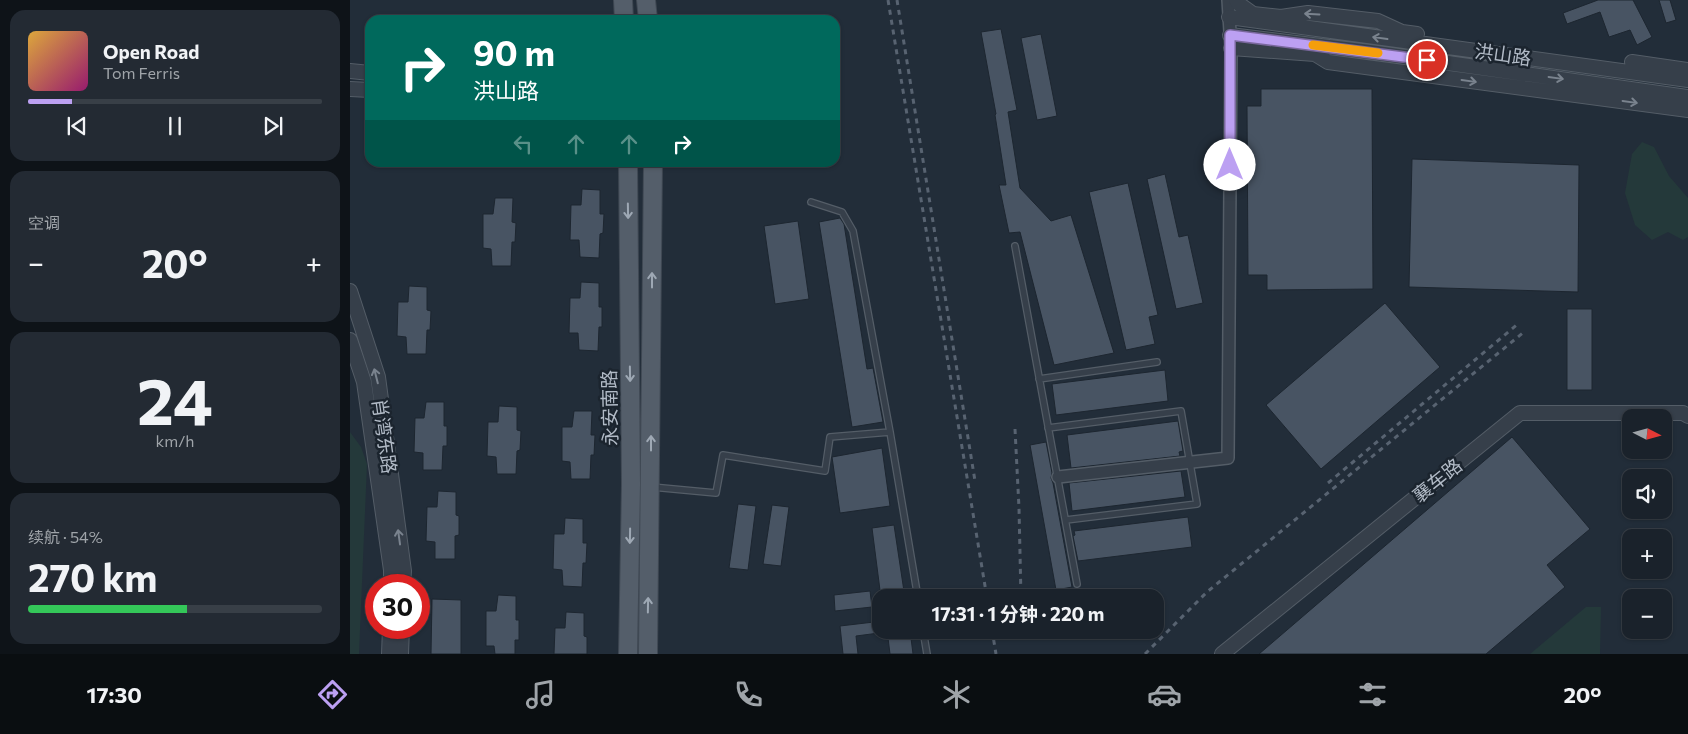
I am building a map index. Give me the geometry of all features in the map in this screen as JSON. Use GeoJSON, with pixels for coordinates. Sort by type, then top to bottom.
{"type":"FeatureCollection","features":[{"type":"Feature","properties":{"kind":"main road"},"geometry":{"type":"LineString","coordinates":[[623,0],[624,15]]}},
{"type":"Feature","properties":{"kind":"main road"},"geometry":{"type":"LineString","coordinates":[[646,0],[648,15]]}},
{"type":"Feature","properties":{"kind":"main road","name":"永安南路"},"geometry":{"type":"LineString","coordinates":[[628,167],[631,484],[628,654]]}},
{"type":"Feature","properties":{"kind":"main road"},"geometry":{"type":"LineString","coordinates":[[648,654],[653,167]]}},
{"type":"Feature","properties":{"kind":"street"},"geometry":{"type":"LineString","coordinates":[[1058,477],[1228,458],[1230,42],[1228,0]]}},
{"type":"Feature","properties":{"kind":"street"},"geometry":{"type":"LineString","coordinates":[[1236,0],[1238,4],[1253,14],[1281,17],[1308,14],[1378,21],[1402,32],[1590,62],[1688,70]]}},
{"type":"Feature","properties":{"kind":"street","name":"洪山路"},"geometry":{"type":"LineString","coordinates":[[1229,17],[1590,62],[1688,80]]}},
{"type":"Feature","properties":{"kind":"street"},"geometry":{"type":"LineString","coordinates":[[1230,42],[1315,54],[1328,62],[1688,110]]}},
{"type":"Feature","properties":{"kind":"street","name":"洪山路"},"geometry":{"type":"LineString","coordinates":[[1230,42],[1370,52],[1688,97]]}},
{"type":"Feature","properties":{"kind":"street"},"geometry":{"type":"LineString","coordinates":[[1590,62],[1603,99]]}},
{"type":"Feature","properties":{"kind":"street"},"geometry":{"type":"LineString","coordinates":[[350,71],[365,72]]}},
{"type":"Feature","properties":{"kind":"street"},"geometry":{"type":"LineString","coordinates":[[350,89],[365,90]]}},
{"type":"Feature","properties":{"kind":"street","name":"肖湾东路"},"geometry":{"type":"LineString","coordinates":[[350,291],[378,377],[404,574]]}},
{"type":"Feature","properties":{"kind":"street","name":"肖湾东路"},"geometry":{"type":"LineString","coordinates":[[350,340],[364,382],[391,574]]}},
{"type":"Feature","properties":{"kind":"street","name":"襄车路"},"geometry":{"type":"LineString","coordinates":[[1222,654],[1520,413],[1684,414],[1688,416]]}},
{"type":"Feature","properties":{"kind":"street"},"geometry":{"type":"LineString","coordinates":[[389,654],[390,639]]}},
{"type":"Feature","properties":{"kind":"street"},"geometry":{"type":"LineString","coordinates":[[401,654],[402,639]]}},
{"type":"Feature","properties":{"kind":"lane"},"geometry":{"type":"LineString","coordinates":[[811,202],[842,212],[853,231],[916,589]]}},
{"type":"Feature","properties":{"kind":"lane"},"geometry":{"type":"LineString","coordinates":[[1015,246],[1077,584]]}},
{"type":"Feature","properties":{"kind":"lane"},"geometry":{"type":"LineString","coordinates":[[1039,380],[1157,362]]}},
{"type":"Feature","properties":{"kind":"lane"},"geometry":{"type":"LineString","coordinates":[[1048,428],[1181,411],[1191,462],[1197,504],[1066,520]]}},
{"type":"Feature","properties":{"kind":"lane"},"geometry":{"type":"LineString","coordinates":[[650,487],[716,493],[723,455],[825,471],[830,438],[890,432]]}},
{"type":"Feature","properties":{"kind":"lane"},"geometry":{"type":"LineString","coordinates":[[924,639],[927,654]]}},
{"type":"Feature","properties":{"kind":"green space"},"geometry":{"type":"Polygon","coordinates":[[[1642,142],[1654,147],[1669,176],[1688,198],[1688,237],[1683,240],[1668,232],[1652,240],[1635,225],[1625,193],[1632,154],[1642,142]]]}},
{"type":"Feature","properties":{"kind":"green space"},"geometry":{"type":"Polygon","coordinates":[[[350,432],[361,447],[367,464],[359,654],[350,654],[350,432]]]}},
{"type":"Feature","properties":{"kind":"green space"},"geometry":{"type":"Polygon","coordinates":[[[1586,607],[1601,607],[1600,654],[1530,654],[1586,607]]]}},
{"type":"Feature","properties":{"kind":"building"},"geometry":{"type":"Polygon","coordinates":[[[1598,0],[1633,0],[1652,37],[1637,45],[1630,30],[1609,37],[1600,12],[1567,24],[1563,13],[1598,0]]]}},
{"type":"Feature","properties":{"kind":"building"},"geometry":{"type":"Polygon","coordinates":[[[1659,0],[1670,0],[1676,20],[1666,23],[1659,0]]]}},
{"type":"Feature","properties":{"kind":"building"},"geometry":{"type":"Polygon","coordinates":[[[1001,29],[1017,110],[1008,112],[1020,188],[1051,221],[1071,215],[1114,353],[1054,365],[1020,232],[1009,233],[999,185],[1006,185],[996,114],[981,32],[1001,29]]]}},
{"type":"Feature","properties":{"kind":"building"},"geometry":{"type":"Polygon","coordinates":[[[1041,34],[1057,116],[1037,120],[1021,38],[1041,34]]]}},
{"type":"Feature","properties":{"kind":"building"},"geometry":{"type":"Polygon","coordinates":[[[1261,89],[1372,89],[1373,289],[1267,290],[1267,275],[1248,275],[1247,106],[1261,106],[1261,89]]]}},
{"type":"Feature","properties":{"kind":"building"},"geometry":{"type":"Polygon","coordinates":[[[1412,159],[1579,165],[1578,292],[1409,287],[1412,159]]]}},
{"type":"Feature","properties":{"kind":"building"},"geometry":{"type":"Polygon","coordinates":[[[1165,174],[1179,237],[1188,235],[1203,303],[1176,309],[1147,179],[1165,174]]]}},
{"type":"Feature","properties":{"kind":"building"},"geometry":{"type":"Polygon","coordinates":[[[1128,183],[1158,315],[1149,317],[1155,344],[1126,350],[1089,192],[1128,183]]]}},
{"type":"Feature","properties":{"kind":"building"},"geometry":{"type":"Polygon","coordinates":[[[582,189],[600,190],[600,214],[604,214],[603,233],[600,234],[599,258],[580,257],[579,240],[570,240],[571,205],[581,205],[582,189]]]}},
{"type":"Feature","properties":{"kind":"building"},"geometry":{"type":"Polygon","coordinates":[[[495,198],[513,198],[512,222],[516,223],[515,242],[512,242],[511,266],[492,266],[491,249],[483,248],[483,214],[493,214],[495,198]]]}},
{"type":"Feature","properties":{"kind":"building"},"geometry":{"type":"Polygon","coordinates":[[[840,218],[844,224],[867,369],[873,368],[883,422],[852,427],[819,222],[840,218]]]}},
{"type":"Feature","properties":{"kind":"building"},"geometry":{"type":"Polygon","coordinates":[[[798,221],[809,299],[775,304],[764,226],[798,221]]]}},
{"type":"Feature","properties":{"kind":"building"},"geometry":{"type":"Polygon","coordinates":[[[581,282],[599,283],[599,307],[602,307],[602,327],[599,327],[598,351],[579,350],[578,333],[569,333],[570,298],[580,298],[581,282]]]}},
{"type":"Feature","properties":{"kind":"building"},"geometry":{"type":"Polygon","coordinates":[[[409,286],[427,287],[427,310],[431,311],[430,330],[427,330],[426,354],[407,354],[406,337],[397,336],[398,302],[408,302],[409,286]]]}},
{"type":"Feature","properties":{"kind":"building"},"geometry":{"type":"Polygon","coordinates":[[[1385,303],[1440,367],[1321,469],[1266,405],[1385,303]]]}},
{"type":"Feature","properties":{"kind":"building"},"geometry":{"type":"Polygon","coordinates":[[[1567,309],[1592,309],[1592,390],[1567,390],[1567,309]]]}},
{"type":"Feature","properties":{"kind":"building"},"geometry":{"type":"Polygon","coordinates":[[[1165,370],[1168,401],[1056,415],[1052,384],[1165,370]]]}},
{"type":"Feature","properties":{"kind":"building"},"geometry":{"type":"Polygon","coordinates":[[[426,402],[444,402],[444,426],[447,426],[447,446],[443,446],[442,470],[423,470],[423,453],[414,452],[415,418],[424,418],[426,402]]]}},
{"type":"Feature","properties":{"kind":"building"},"geometry":{"type":"Polygon","coordinates":[[[499,406],[517,407],[517,430],[521,431],[520,450],[517,451],[516,474],[497,474],[496,457],[487,456],[488,422],[498,422],[499,406]]]}},
{"type":"Feature","properties":{"kind":"building"},"geometry":{"type":"Polygon","coordinates":[[[574,411],[592,411],[591,435],[595,435],[594,455],[591,455],[590,479],[571,479],[570,462],[562,461],[562,427],[572,427],[574,411]]]}},
{"type":"Feature","properties":{"kind":"building"},"geometry":{"type":"Polygon","coordinates":[[[1178,421],[1183,451],[1179,452],[1180,456],[1071,468],[1067,435],[1178,421]]]}},
{"type":"Feature","properties":{"kind":"building"},"geometry":{"type":"Polygon","coordinates":[[[1512,437],[1590,529],[1547,565],[1565,587],[1486,654],[1259,654],[1512,437]]]}},
{"type":"Feature","properties":{"kind":"building"},"geometry":{"type":"Polygon","coordinates":[[[1046,442],[1072,587],[1056,589],[1030,445],[1046,442]]]}},
{"type":"Feature","properties":{"kind":"building"},"geometry":{"type":"Polygon","coordinates":[[[882,448],[890,506],[840,513],[832,457],[882,448]]]}},
{"type":"Feature","properties":{"kind":"building"},"geometry":{"type":"Polygon","coordinates":[[[1181,471],[1185,497],[1072,511],[1069,483],[1181,471]]]}},
{"type":"Feature","properties":{"kind":"building"},"geometry":{"type":"Polygon","coordinates":[[[438,491],[456,492],[456,515],[459,516],[459,535],[455,536],[455,559],[435,559],[435,542],[426,541],[427,507],[437,507],[438,491]]]}},
{"type":"Feature","properties":{"kind":"building"},"geometry":{"type":"Polygon","coordinates":[[[738,504],[756,506],[748,570],[729,568],[738,504]]]}},
{"type":"Feature","properties":{"kind":"building"},"geometry":{"type":"Polygon","coordinates":[[[772,505],[789,507],[781,566],[763,564],[772,505]]]}},
{"type":"Feature","properties":{"kind":"building"},"geometry":{"type":"Polygon","coordinates":[[[1188,517],[1192,547],[1078,561],[1073,536],[1075,535],[1074,531],[1188,517]]]}},
{"type":"Feature","properties":{"kind":"building"},"geometry":{"type":"Polygon","coordinates":[[[565,518],[583,519],[583,543],[587,543],[586,563],[583,563],[582,587],[563,586],[562,570],[553,569],[554,534],[564,534],[565,518]]]}},
{"type":"Feature","properties":{"kind":"building"},"geometry":{"type":"Polygon","coordinates":[[[894,525],[904,589],[880,589],[872,528],[894,525]]]}},
{"type":"Feature","properties":{"kind":"building"},"geometry":{"type":"Polygon","coordinates":[[[870,591],[872,607],[835,611],[834,595],[870,591]]]}},
{"type":"Feature","properties":{"kind":"building"},"geometry":{"type":"Polygon","coordinates":[[[498,595],[516,596],[516,620],[519,620],[519,640],[515,640],[515,654],[495,654],[494,646],[486,646],[486,611],[496,611],[498,595]]]}},
{"type":"Feature","properties":{"kind":"building"},"geometry":{"type":"Polygon","coordinates":[[[432,599],[461,600],[461,654],[431,654],[432,599]]]}},
{"type":"Feature","properties":{"kind":"building"},"geometry":{"type":"Polygon","coordinates":[[[566,612],[584,613],[584,636],[587,637],[587,654],[554,654],[555,628],[565,628],[566,612]]]}},
{"type":"Feature","properties":{"kind":"building"},"geometry":{"type":"Polygon","coordinates":[[[872,622],[872,634],[856,636],[858,654],[843,654],[840,626],[872,622]]]}},
{"type":"Feature","properties":{"kind":"building"},"geometry":{"type":"Polygon","coordinates":[[[888,639],[911,639],[913,654],[890,654],[888,639]]]}},
{"type":"Feature","properties":{"kind":"railway"},"geometry":{"type":"LineString","coordinates":[[888,0],[986,589]]}},
{"type":"Feature","properties":{"kind":"railway"},"geometry":{"type":"LineString","coordinates":[[897,0],[975,481]]}},
{"type":"Feature","properties":{"kind":"railway"},"geometry":{"type":"LineString","coordinates":[[1328,483],[1519,323]]}},
{"type":"Feature","properties":{"kind":"railway"},"geometry":{"type":"LineString","coordinates":[[1145,654],[1207,592],[1524,332]]}},
{"type":"Feature","properties":{"kind":"railway"},"geometry":{"type":"LineString","coordinates":[[1015,429],[1021,589]]}},
{"type":"Feature","properties":{"kind":"railway"},"geometry":{"type":"LineString","coordinates":[[994,639],[996,654]]}},
{"type":"Feature","properties":{"kind":"slow traffic"},"geometry":{"type":"LineString","coordinates":[[1313,45],[1378,53]]}},
{"type":"Feature","properties":{"kind":"route"},"geometry":{"type":"LineString","coordinates":[[1230,165],[1230,35],[1427,60]]}}]}
